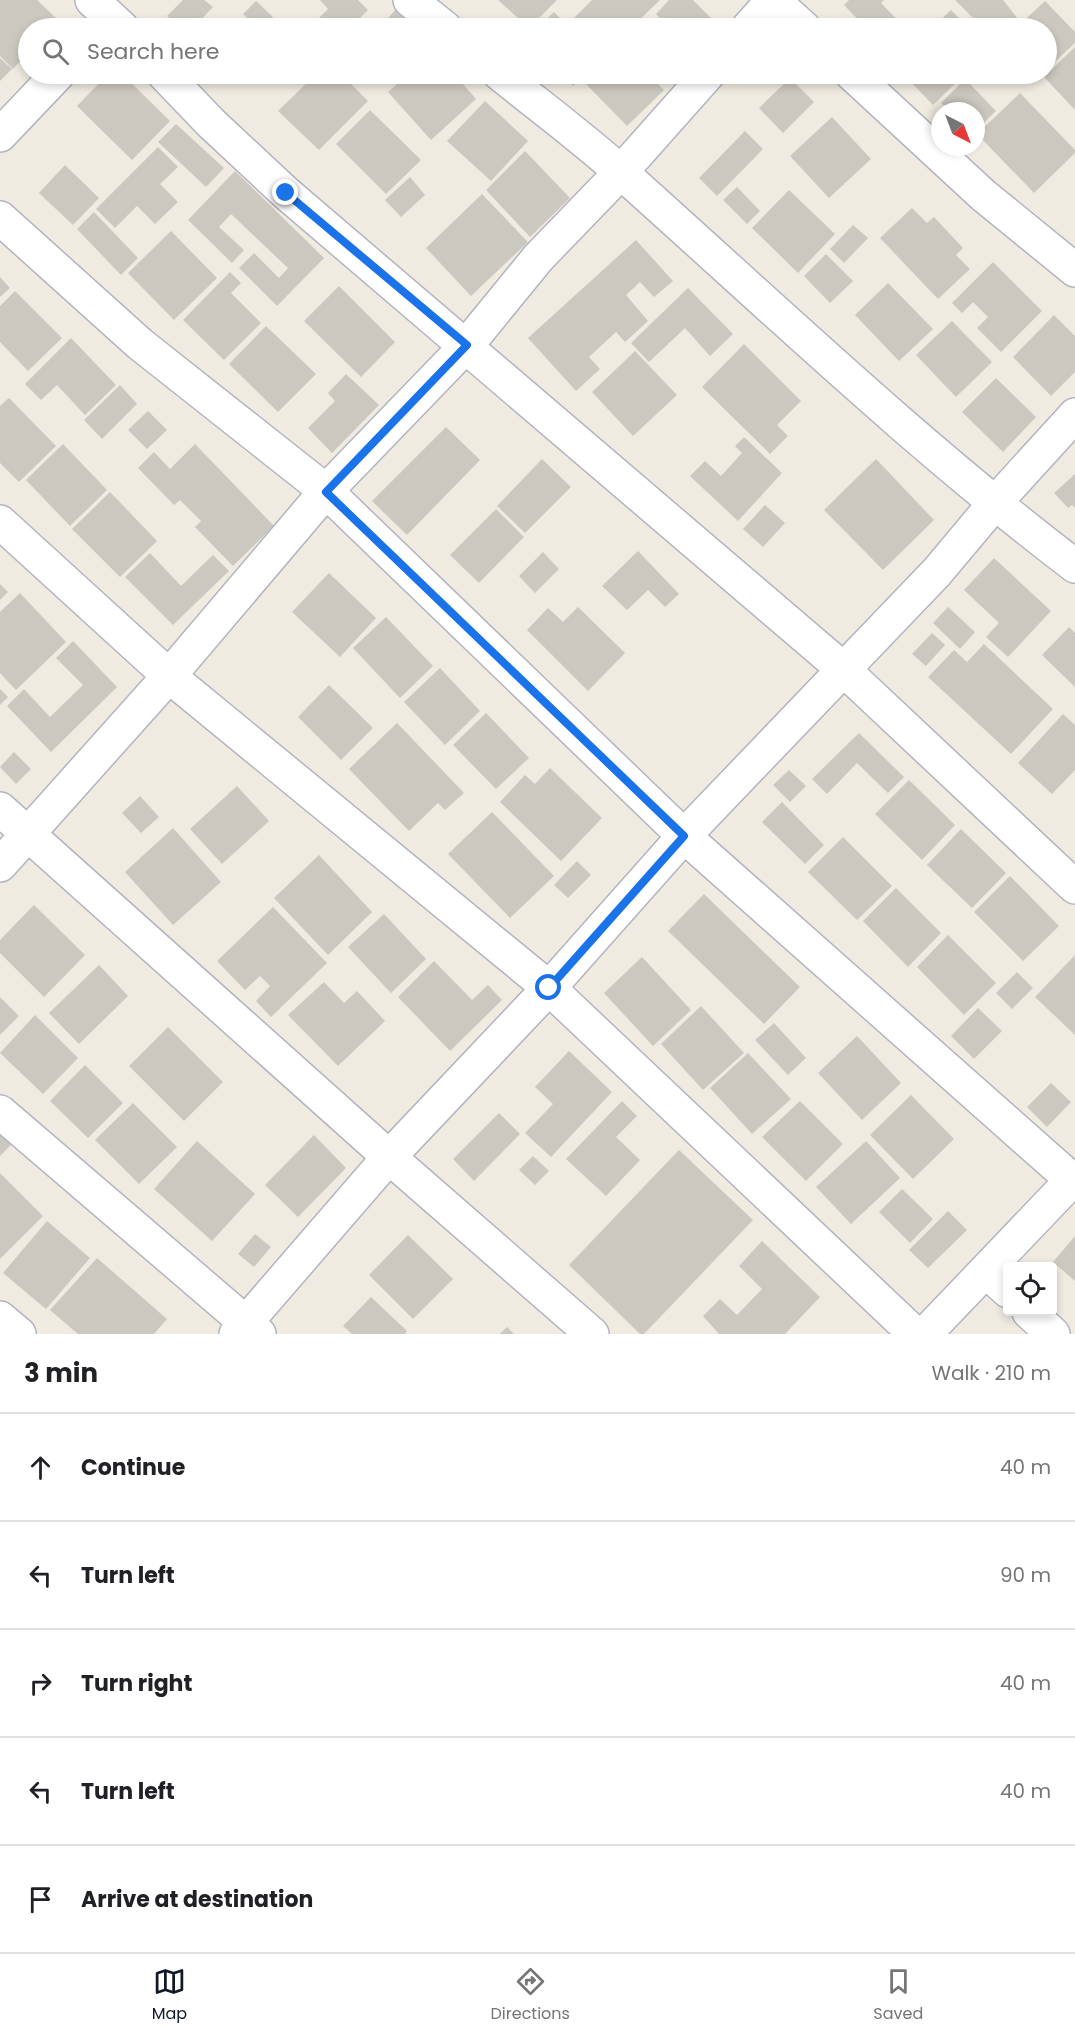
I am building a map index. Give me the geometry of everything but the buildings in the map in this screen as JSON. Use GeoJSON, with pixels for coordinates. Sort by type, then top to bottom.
{"type":"FeatureCollection","features":[{"type":"Feature","properties":{"kind":"street"},"geometry":{"type":"LineString","coordinates":[[410,0],[432,18]]}},
{"type":"Feature","properties":{"kind":"street"},"geometry":{"type":"LineString","coordinates":[[757,18],[773,0],[793,18]]}},
{"type":"Feature","properties":{"kind":"street"},"geometry":{"type":"LineString","coordinates":[[0,135],[48,84]]}},
{"type":"Feature","properties":{"kind":"street"},"geometry":{"type":"LineString","coordinates":[[174,84],[211,123],[286,193],[467,345],[843,669],[1075,887]]}},
{"type":"Feature","properties":{"kind":"street"},"geometry":{"type":"LineString","coordinates":[[512,84],[621,172],[729,271],[994,504],[1075,566]]}},
{"type":"Feature","properties":{"kind":"street"},"geometry":{"type":"LineString","coordinates":[[0,865],[169,676],[326,492],[467,345],[538,258],[621,172],[699,84]]}},
{"type":"Feature","properties":{"kind":"street"},"geometry":{"type":"LineString","coordinates":[[863,84],[983,195],[1075,270]]}},
{"type":"Feature","properties":{"kind":"street"},"geometry":{"type":"LineString","coordinates":[[0,218],[140,344],[326,492],[684,836],[1073,1179],[997,1281],[925,1334]]}},
{"type":"Feature","properties":{"kind":"street"},"geometry":{"type":"LineString","coordinates":[[0,1112],[247,1330],[389,1157],[549,988],[684,836],[936,572],[1075,415]]}},
{"type":"Feature","properties":{"kind":"street"},"geometry":{"type":"LineString","coordinates":[[0,522],[169,676],[549,988],[915,1334]]}},
{"type":"Feature","properties":{"kind":"street"},"geometry":{"type":"LineString","coordinates":[[0,809],[389,1157],[592,1334]]}},
{"type":"Feature","properties":{"kind":"street"},"geometry":{"type":"LineString","coordinates":[[1034,1316],[1053,1334]]}},
{"type":"Feature","properties":{"kind":"street"},"geometry":{"type":"LineString","coordinates":[[0,1318],[19,1334]]}},
{"type":"Feature","properties":{"kind":"route"},"geometry":{"type":"LineString","coordinates":[[286,193],[467,345],[326,492],[684,836],[549,988]]}}]}
